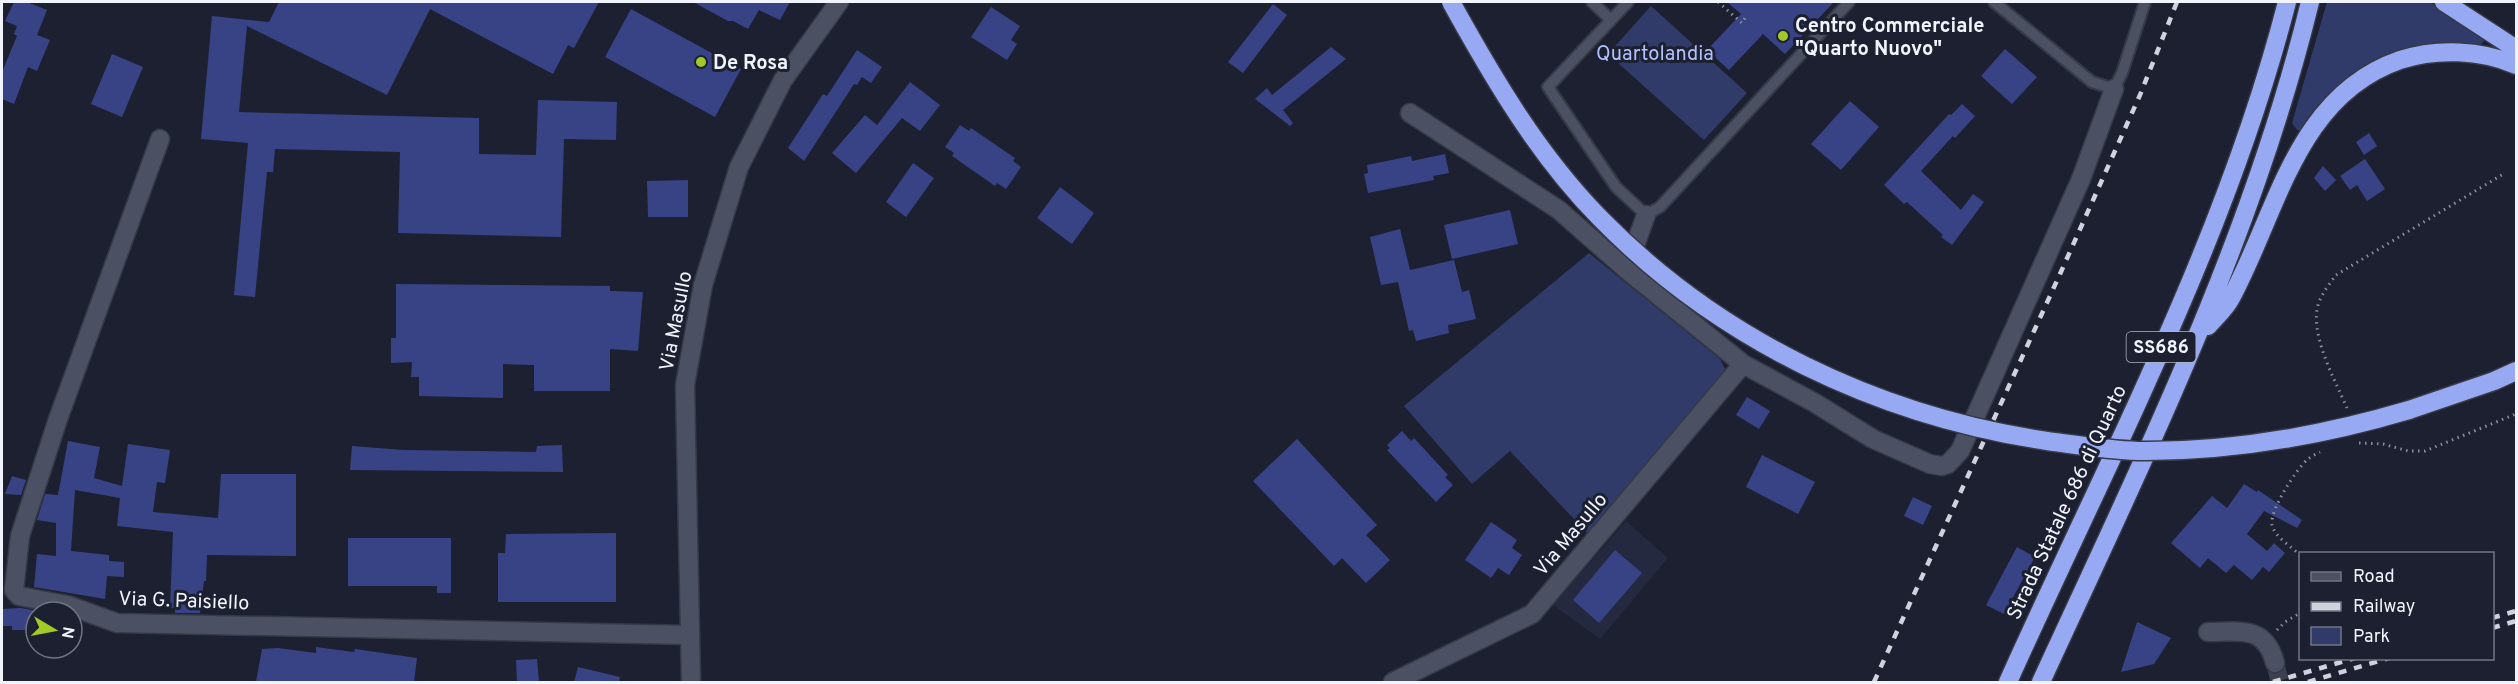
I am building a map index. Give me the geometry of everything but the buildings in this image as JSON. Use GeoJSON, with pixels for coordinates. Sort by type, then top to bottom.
{"type":"FeatureCollection","features":[{"type":"Feature","properties":{"kind":"highway"},"geometry":{"type":"LineString","coordinates":[[1451,2],[1501,90],[1544,154],[1599,217],[1663,277],[1715,315],[1794,362],[1864,392],[1954,423],[2021,437],[2094,448],[2138,451],[2256,443],[2316,434],[2409,410],[2494,381],[2517,370]]}},
{"type":"Feature","properties":{"kind":"highway","name":"Strada Statale 686 di Quarto"},"geometry":{"type":"LineString","coordinates":[[2008,682],[2201,257],[2256,112],[2287,2]]}},
{"type":"Feature","properties":{"kind":"highway","name":"SS686"},"geometry":{"type":"LineString","coordinates":[[2042,682],[2198,339],[2276,124],[2310,2]]}},
{"type":"Feature","properties":{"kind":"highway"},"geometry":{"type":"LineString","coordinates":[[2444,2],[2517,49]]}},
{"type":"Feature","properties":{"kind":"highway"},"geometry":{"type":"LineString","coordinates":[[2198,339],[2230,300],[2307,135],[2333,101],[2348,88],[2362,77],[2392,63],[2432,53],[2482,55],[2517,64]]}},
{"type":"Feature","properties":{"kind":"street","name":"Via Masullo"},"geometry":{"type":"LineString","coordinates":[[691,682],[685,385],[703,285],[739,167],[783,80],[839,2]]}},
{"type":"Feature","properties":{"kind":"street"},"geometry":{"type":"LineString","coordinates":[[1410,113],[1559,210],[1627,270],[1743,364],[1815,403],[1873,439],[1935,466],[1942,466],[1953,461],[1965,441],[2067,211],[2114,89]]}},
{"type":"Feature","properties":{"kind":"street","name":"Via G. Paisiello"},"geometry":{"type":"LineString","coordinates":[[160,139],[58,419],[20,536],[14,590],[19,596],[67,605],[117,622],[690,635]]}},
{"type":"Feature","properties":{"kind":"street"},"geometry":{"type":"LineString","coordinates":[[1627,270],[1646,215]]}},
{"type":"Feature","properties":{"kind":"street","name":"Via Masullo"},"geometry":{"type":"LineString","coordinates":[[1393,682],[1532,614],[1743,364]]}},
{"type":"Feature","properties":{"kind":"street"},"geometry":{"type":"LineString","coordinates":[[2208,632],[2252,633],[2268,644],[2275,663]]}},
{"type":"Feature","properties":{"kind":"lane"},"geometry":{"type":"LineString","coordinates":[[1592,2],[1611,20]]}},
{"type":"Feature","properties":{"kind":"lane"},"geometry":{"type":"LineString","coordinates":[[1628,2],[1548,87],[1616,187],[1646,215],[1660,207],[1850,2]]}},
{"type":"Feature","properties":{"kind":"lane"},"geometry":{"type":"LineString","coordinates":[[1994,2],[2092,82],[2114,89],[2122,73],[2145,2]]}},
{"type":"Feature","properties":{"kind":"path"},"geometry":{"type":"LineString","coordinates":[[1718,2],[1742,22],[1746,18]]}},
{"type":"Feature","properties":{"kind":"path"},"geometry":{"type":"LineString","coordinates":[[2348,410],[2322,347],[2316,326],[2318,304],[2326,289],[2336,275],[2505,173]]}},
{"type":"Feature","properties":{"kind":"path"},"geometry":{"type":"LineString","coordinates":[[2353,444],[2383,444],[2408,451],[2425,451],[2517,414]]}},
{"type":"Feature","properties":{"kind":"path"},"geometry":{"type":"LineString","coordinates":[[2356,432],[2360,443]]}},
{"type":"Feature","properties":{"kind":"path"},"geometry":{"type":"LineString","coordinates":[[2299,554],[2278,535],[2272,524],[2273,512],[2296,473],[2307,460],[2325,449]]}},
{"type":"Feature","properties":{"kind":"path"},"geometry":{"type":"LineString","coordinates":[[2268,644],[2272,635],[2285,622],[2299,615]]}},
{"type":"Feature","properties":{"kind":"shaded area"},"geometry":{"type":"Polygon","coordinates":[[[1626,521],[1668,558],[1600,639],[1553,605],[1626,521]]]}},
{"type":"Feature","properties":{"kind":"green space"},"geometry":{"type":"Polygon","coordinates":[[[2327,2],[2430,2],[2485,40],[2480,45],[2452,43],[2426,45],[2378,60],[2356,72],[2337,88],[2302,130],[2297,130],[2292,123],[2327,2]]]}},
{"type":"Feature","properties":{"kind":"green space","name":"Quartolandia"},"geometry":{"type":"Polygon","coordinates":[[[1651,6],[1747,93],[1704,140],[1608,54],[1651,6]]]}},
{"type":"Feature","properties":{"kind":"green space"},"geometry":{"type":"Polygon","coordinates":[[[1589,253],[1720,359],[1726,371],[1588,534],[1510,451],[1472,484],[1404,406],[1589,253]]]}},
{"type":"Feature","properties":{"kind":"tunnel"},"geometry":{"type":"LineString","coordinates":[[2275,663],[2280,682]]}},
{"type":"Feature","properties":{"kind":"railway"},"geometry":{"type":"LineString","coordinates":[[1874,682],[2140,95],[2177,2]]}},
{"type":"Feature","properties":{"kind":"railway"},"geometry":{"type":"LineString","coordinates":[[2494,617],[2516,611]]}},
{"type":"Feature","properties":{"kind":"railway"},"geometry":{"type":"LineString","coordinates":[[2494,627],[2516,621]]}},
{"type":"Feature","properties":{"kind":"railway"},"geometry":{"type":"LineString","coordinates":[[2273,682],[2348,660]]}},
{"type":"Feature","properties":{"kind":"railway"},"geometry":{"type":"LineString","coordinates":[[2308,682],[2382,660]]}},
{"type":"Feature","properties":{"kind":"place","name":"Centro Commerciale \"Quarto Nuovo\""},"geometry":{"type":"Point","coordinates":[1783,36]}},
{"type":"Feature","properties":{"kind":"place","name":"De Rosa"},"geometry":{"type":"Point","coordinates":[701,62]}}]}
